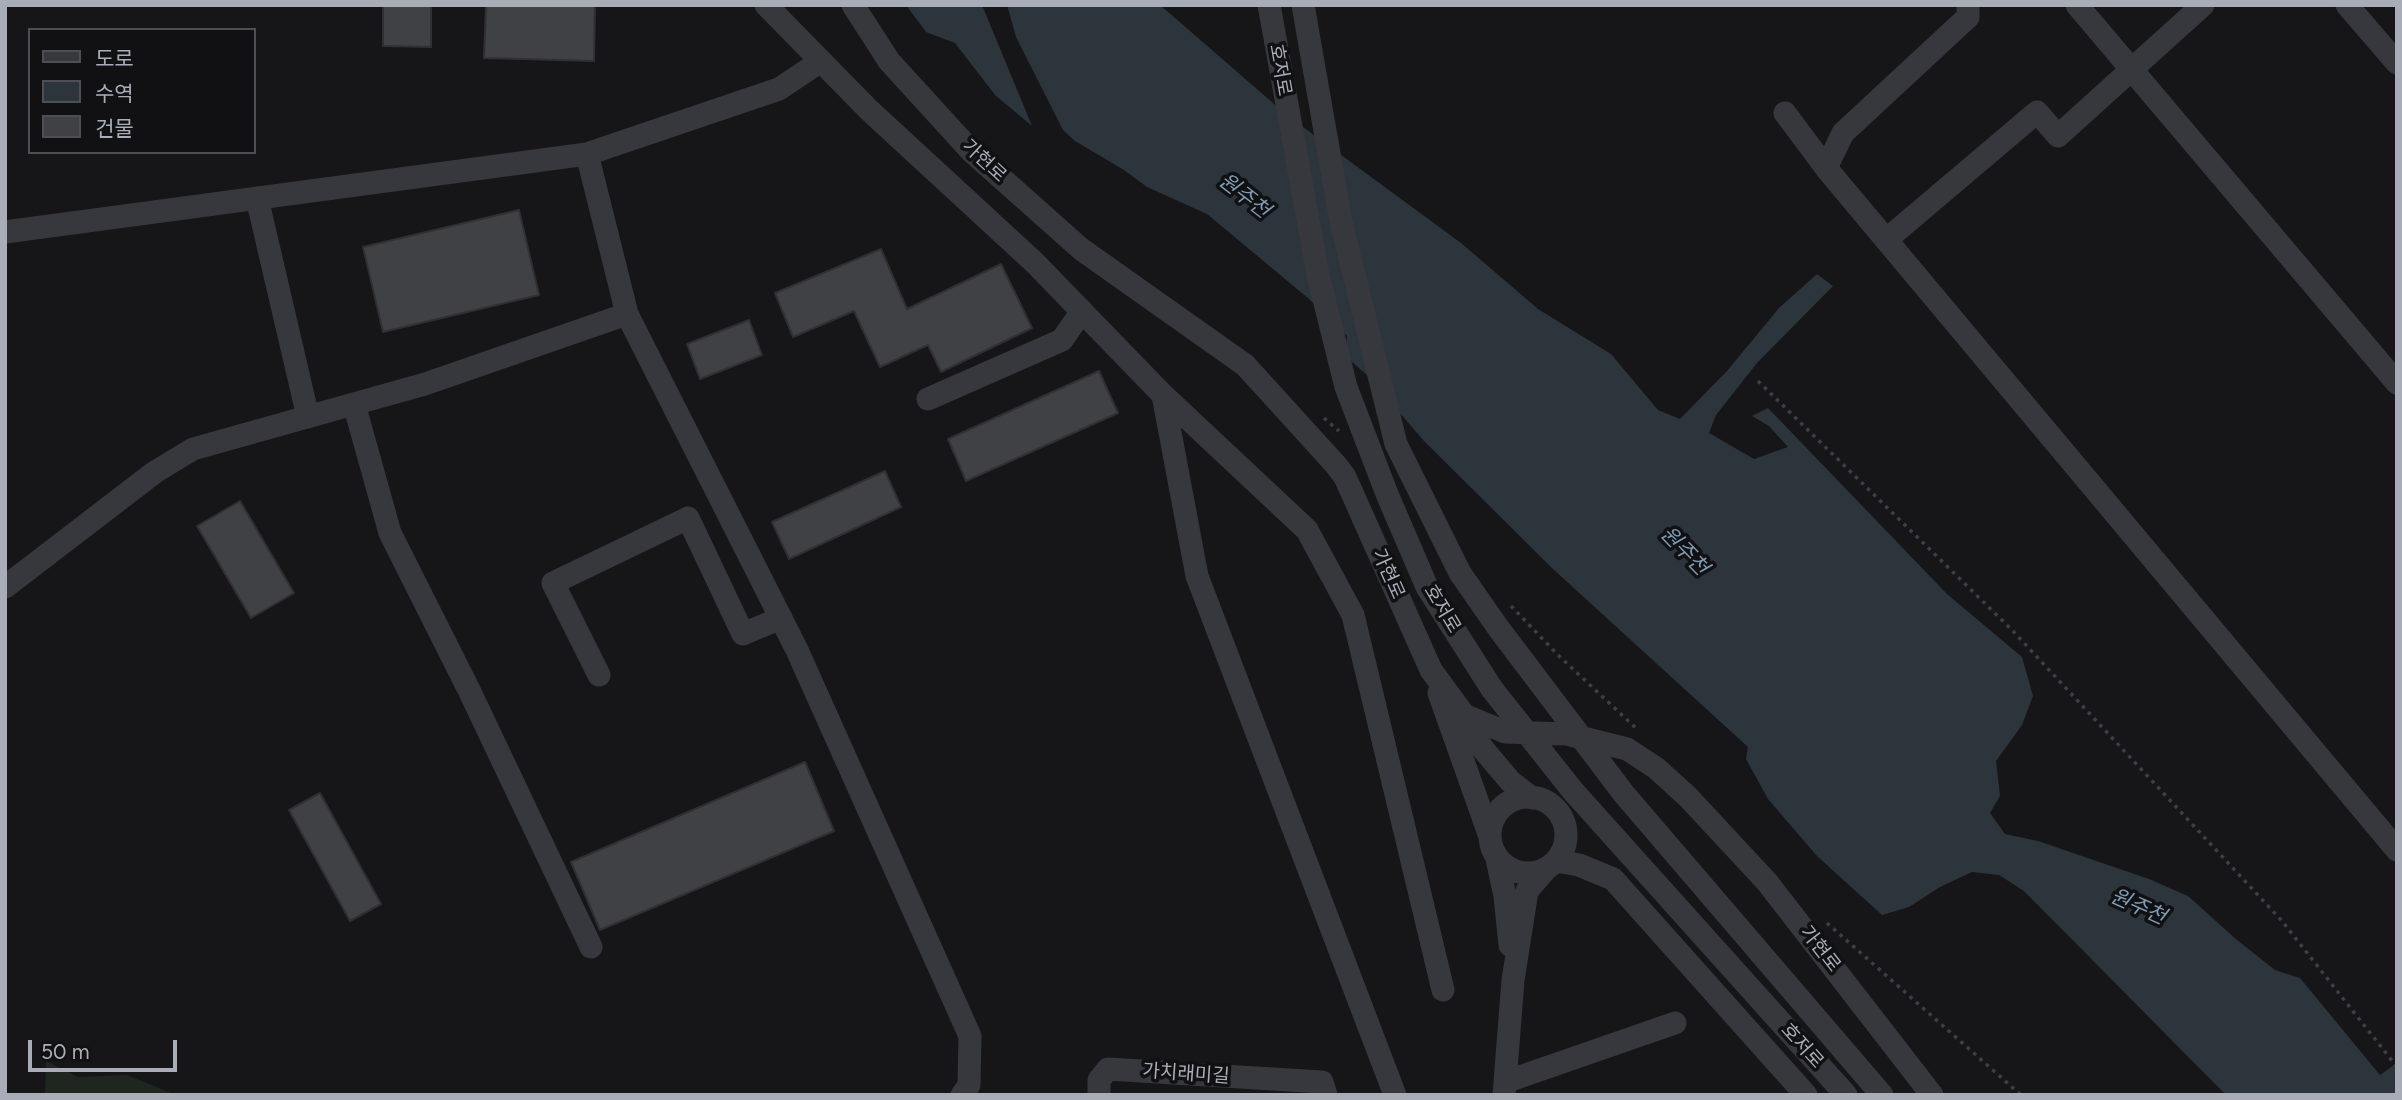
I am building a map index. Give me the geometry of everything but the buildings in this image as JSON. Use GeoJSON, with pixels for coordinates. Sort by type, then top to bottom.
{"type":"FeatureCollection","features":[{"type":"Feature","properties":{"kind":"street"},"geometry":{"type":"LineString","coordinates":[[766,5],[879,119],[1035,263],[1163,395],[1307,530],[1353,615],[1443,990]]}},
{"type":"Feature","properties":{"kind":"street","name":"가현로"},"geometry":{"type":"LineString","coordinates":[[853,5],[888,61],[972,152],[1082,249],[1245,365],[1336,465],[1345,477],[1431,670],[1464,715],[1505,732],[1567,734],[1628,749],[1656,768],[1688,797],[1768,882],[1932,1095]]}},
{"type":"Feature","properties":{"kind":"street","name":"호저로"},"geometry":{"type":"LineString","coordinates":[[1269,5],[1318,275],[1346,387],[1387,494],[1427,587],[1492,689],[1573,791],[1846,1095]]}},
{"type":"Feature","properties":{"kind":"street","name":"호저로"},"geometry":{"type":"LineString","coordinates":[[1303,5],[1340,222],[1396,444],[1460,573],[1624,794],[1882,1095]]}},
{"type":"Feature","properties":{"kind":"street"},"geometry":{"type":"LineString","coordinates":[[1826,168],[1843,133],[1968,18],[1968,5]]}},
{"type":"Feature","properties":{"kind":"street"},"geometry":{"type":"LineString","coordinates":[[2077,5],[2397,383]]}},
{"type":"Feature","properties":{"kind":"street"},"geometry":{"type":"LineString","coordinates":[[1886,240],[2037,112],[2058,136],[2203,5]]}},
{"type":"Feature","properties":{"kind":"street"},"geometry":{"type":"LineString","coordinates":[[2347,5],[2397,63]]}},
{"type":"Feature","properties":{"kind":"street"},"geometry":{"type":"LineString","coordinates":[[5,232],[587,154],[779,89],[821,61]]}},
{"type":"Feature","properties":{"kind":"street"},"geometry":{"type":"LineString","coordinates":[[1785,113],[1826,168],[2397,849]]}},
{"type":"Feature","properties":{"kind":"street"},"geometry":{"type":"LineString","coordinates":[[587,154],[627,314],[781,618],[970,1036],[969,1085],[962,1095]]}},
{"type":"Feature","properties":{"kind":"street"},"geometry":{"type":"LineString","coordinates":[[257,198],[308,416]]}},
{"type":"Feature","properties":{"kind":"street"},"geometry":{"type":"LineString","coordinates":[[928,399],[1062,340],[1082,311]]}},
{"type":"Feature","properties":{"kind":"street"},"geometry":{"type":"LineString","coordinates":[[5,587],[155,472],[193,449],[425,384],[627,314]]}},
{"type":"Feature","properties":{"kind":"street"},"geometry":{"type":"LineString","coordinates":[[1163,395],[1197,576],[1395,1095]]}},
{"type":"Feature","properties":{"kind":"street"},"geometry":{"type":"LineString","coordinates":[[354,404],[390,533],[469,690],[591,947]]}},
{"type":"Feature","properties":{"kind":"street"},"geometry":{"type":"LineString","coordinates":[[600,675],[553,583],[688,518],[743,634],[781,618]]}},
{"type":"Feature","properties":{"kind":"street"},"geometry":{"type":"LineString","coordinates":[[1431,670],[1497,859],[1505,896],[1513,979]]}},
{"type":"Feature","properties":{"kind":"street"},"geometry":{"type":"LineString","coordinates":[[1464,715],[1483,748],[1510,781],[1532,798]]}},
{"type":"Feature","properties":{"kind":"street"},"geometry":{"type":"LineString","coordinates":[[1489,834],[1499,810],[1509,802],[1532,798],[1544,800],[1553,807],[1561,817],[1566,840],[1563,851],[1527,891],[1513,979],[1505,1088],[1675,1023]]}},
{"type":"Feature","properties":{"kind":"street"},"geometry":{"type":"LineString","coordinates":[[1497,859],[1507,868],[1520,873],[1533,874],[1551,865],[1579,865],[1612,879],[1806,1095]]}},
{"type":"Feature","properties":{"kind":"street","name":"가치래미길"},"geometry":{"type":"LineString","coordinates":[[1099,1095],[1098,1080],[1108,1069],[1322,1082],[1326,1095]]}},
{"type":"Feature","properties":{"kind":"path"},"geometry":{"type":"LineString","coordinates":[[1758,381],[2012,630],[2282,921],[2397,1067]]}},
{"type":"Feature","properties":{"kind":"shaded area"},"geometry":{"type":"Polygon","coordinates":[[[46,1061],[78,1077],[127,1075],[176,1095],[45,1095],[46,1061]]]}},
{"type":"Feature","properties":{"kind":"water"},"geometry":{"type":"Polygon","coordinates":[[[906,5],[982,5],[1032,126],[995,95],[955,43],[926,32],[906,5]]]}},
{"type":"Feature","properties":{"kind":"water","name":"원주천"},"geometry":{"type":"Polygon","coordinates":[[[1007,5],[1160,5],[1288,116],[1461,243],[1538,309],[1611,354],[1658,410],[1680,419],[1727,371],[1779,308],[1817,274],[1833,286],[1757,363],[1716,415],[1709,433],[1754,459],[1788,447],[1769,426],[1752,416],[1768,408],[1947,594],[2022,657],[2033,696],[2022,725],[1996,761],[2000,796],[1990,813],[2005,834],[2038,841],[2149,879],[2188,896],[2275,970],[2300,978],[2380,1075],[2397,1063],[2397,1093],[2226,1095],[2024,891],[1999,875],[1972,872],[1940,887],[1909,907],[1882,915],[1817,856],[1768,799],[1746,759],[1748,747],[1553,569],[1424,441],[1367,375],[1345,356],[1347,336],[1309,299],[1207,214],[1147,187],[1075,141],[1063,130],[1016,37],[1007,5]]]}}]}
